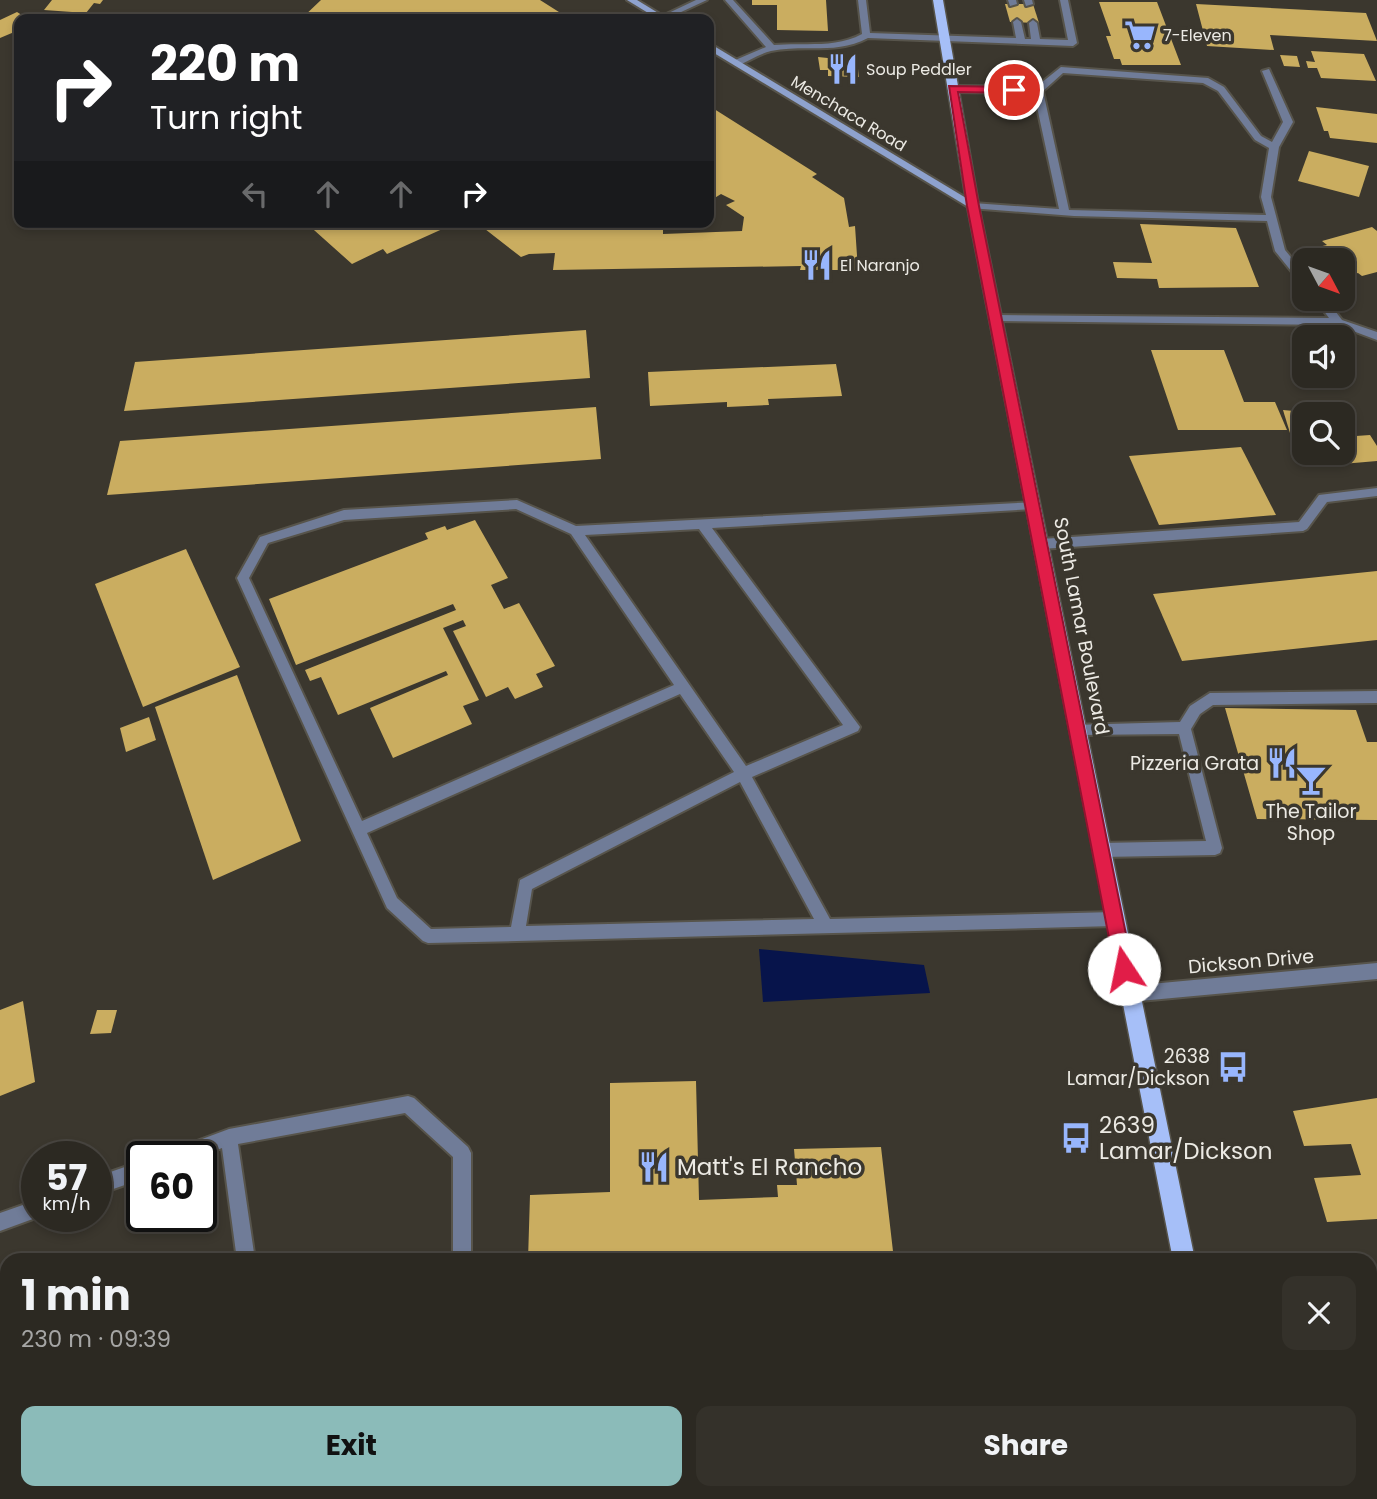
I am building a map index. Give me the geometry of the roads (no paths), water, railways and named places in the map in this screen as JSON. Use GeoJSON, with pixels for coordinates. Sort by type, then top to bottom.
{"type":"FeatureCollection","features":[{"type":"Feature","properties":{"kind":"main road"},"geometry":{"type":"LineString","coordinates":[[631,0],[656,14]]}},
{"type":"Feature","properties":{"kind":"main road","name":"South Lamar Boulevard"},"geometry":{"type":"LineString","coordinates":[[937,0],[973,206],[1183,1253]]}},
{"type":"Feature","properties":{"kind":"main road","name":"Menchaca Road"},"geometry":{"type":"LineString","coordinates":[[714,49],[973,206]]}},
{"type":"Feature","properties":{"kind":"street"},"geometry":{"type":"LineString","coordinates":[[672,14],[703,0]]}},
{"type":"Feature","properties":{"kind":"street"},"geometry":{"type":"LineString","coordinates":[[729,0],[772,48]]}},
{"type":"Feature","properties":{"kind":"street"},"geometry":{"type":"LineString","coordinates":[[862,0],[866,36]]}},
{"type":"Feature","properties":{"kind":"street"},"geometry":{"type":"LineString","coordinates":[[736,62],[772,48],[831,48],[854,43],[866,36],[1073,43],[1064,0]]}},
{"type":"Feature","properties":{"kind":"street"},"geometry":{"type":"LineString","coordinates":[[1017,22],[1021,41]]}},
{"type":"Feature","properties":{"kind":"street"},"geometry":{"type":"LineString","coordinates":[[1033,23],[1036,41]]}},
{"type":"Feature","properties":{"kind":"street"},"geometry":{"type":"LineString","coordinates":[[953,89],[1038,90],[1061,70],[1205,80],[1221,89],[1258,138],[1274,146]]}},
{"type":"Feature","properties":{"kind":"street"},"geometry":{"type":"LineString","coordinates":[[1266,71],[1288,122],[1274,146],[1266,197],[1280,251],[1292,266]]}},
{"type":"Feature","properties":{"kind":"street"},"geometry":{"type":"LineString","coordinates":[[1038,90],[1065,212]]}},
{"type":"Feature","properties":{"kind":"street"},"geometry":{"type":"LineString","coordinates":[[973,206],[1065,212],[1271,218]]}},
{"type":"Feature","properties":{"kind":"street"},"geometry":{"type":"LineString","coordinates":[[1330,312],[1338,322]]}},
{"type":"Feature","properties":{"kind":"street"},"geometry":{"type":"LineString","coordinates":[[996,318],[1338,322],[1377,336]]}},
{"type":"Feature","properties":{"kind":"street"},"geometry":{"type":"LineString","coordinates":[[1041,544],[1303,526],[1323,498],[1377,492]]}},
{"type":"Feature","properties":{"kind":"street"},"geometry":{"type":"LineString","coordinates":[[1033,505],[575,531],[517,504],[344,516],[264,540],[243,578],[391,903],[428,936],[1115,919]]}},
{"type":"Feature","properties":{"kind":"street"},"geometry":{"type":"LineString","coordinates":[[517,934],[525,885],[743,774],[853,727],[702,524]]}},
{"type":"Feature","properties":{"kind":"street"},"geometry":{"type":"LineString","coordinates":[[575,531],[743,774],[827,926]]}},
{"type":"Feature","properties":{"kind":"street"},"geometry":{"type":"LineString","coordinates":[[358,830],[682,687]]}},
{"type":"Feature","properties":{"kind":"street"},"geometry":{"type":"LineString","coordinates":[[1101,850],[1215,848],[1184,728],[1195,710],[1210,699],[1377,696]]}},
{"type":"Feature","properties":{"kind":"street"},"geometry":{"type":"LineString","coordinates":[[1077,729],[1184,728]]}},
{"type":"Feature","properties":{"kind":"street","name":"Dickson Drive"},"geometry":{"type":"LineString","coordinates":[[1129,994],[1377,971]]}},
{"type":"Feature","properties":{"kind":"street"},"geometry":{"type":"LineString","coordinates":[[217,1142],[229,1137],[408,1104],[462,1153],[461,1253]]}},
{"type":"Feature","properties":{"kind":"street"},"geometry":{"type":"LineString","coordinates":[[229,1137],[245,1253]]}},
{"type":"Feature","properties":{"kind":"street"},"geometry":{"type":"LineString","coordinates":[[0,1222],[21,1215]]}},
{"type":"Feature","properties":{"kind":"place","name":"7-Eleven"},"geometry":{"type":"Point","coordinates":[1140,35]}},
{"type":"Feature","properties":{"kind":"place","name":"Soup Peddler"},"geometry":{"type":"Point","coordinates":[843,69]}},
{"type":"Feature","properties":{"kind":"place","name":"El Naranjo"},"geometry":{"type":"Point","coordinates":[817,265]}},
{"type":"Feature","properties":{"kind":"place","name":"Pizzeria Grata"},"geometry":{"type":"Point","coordinates":[1282,763]}},
{"type":"Feature","properties":{"kind":"place","name":"The Tailor Shop"},"geometry":{"type":"Point","coordinates":[1311,780]}},
{"type":"Feature","properties":{"kind":"place","name":"2638 Lamar/Dickson"},"geometry":{"type":"Point","coordinates":[1233,1067]}},
{"type":"Feature","properties":{"kind":"place","name":"2639 Lamar/Dickson"},"geometry":{"type":"Point","coordinates":[1076,1138]}},
{"type":"Feature","properties":{"kind":"place","name":"Matt's El Rancho"},"geometry":{"type":"Point","coordinates":[654,1167]}}]}
